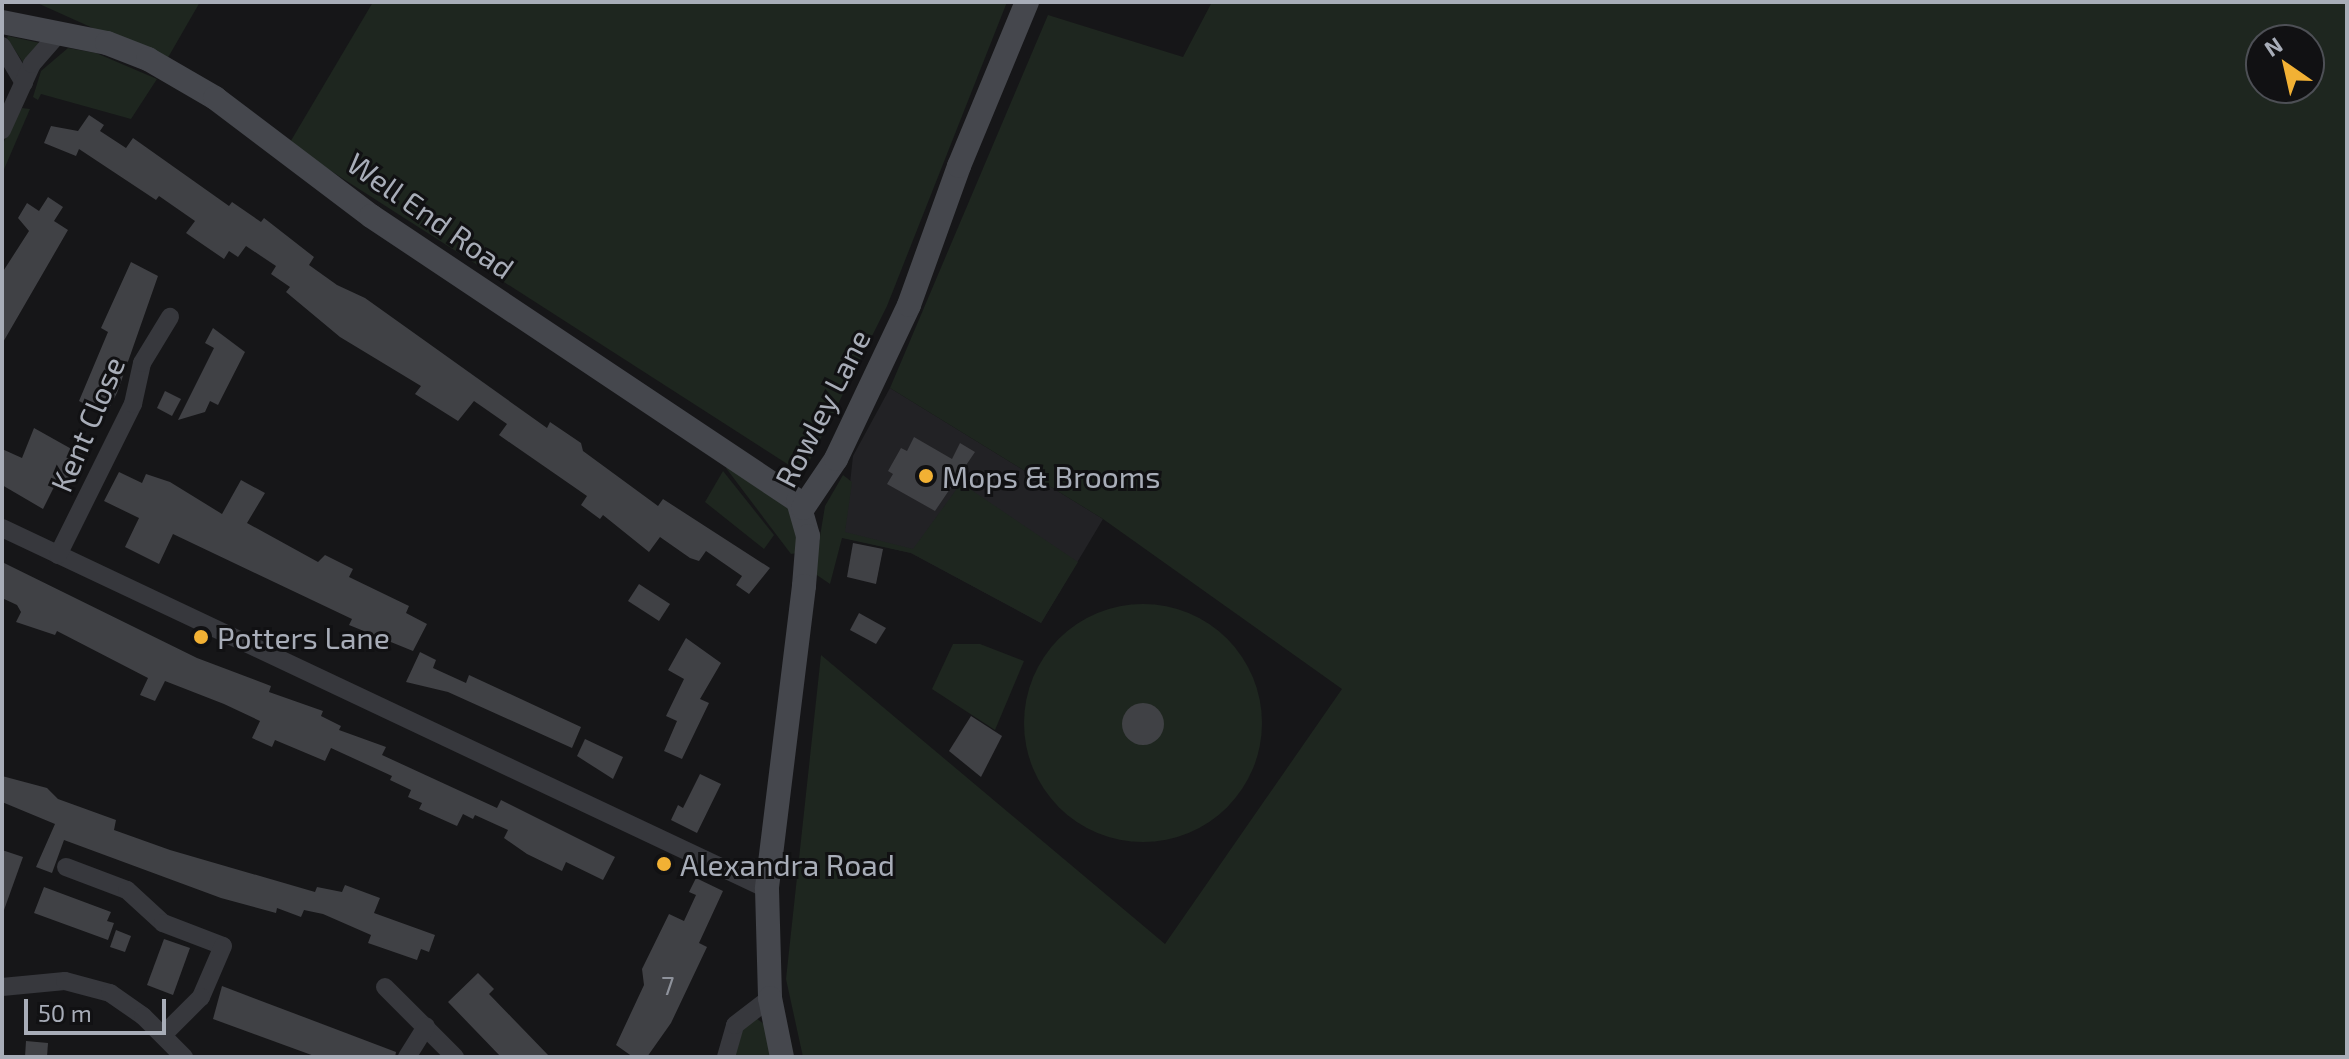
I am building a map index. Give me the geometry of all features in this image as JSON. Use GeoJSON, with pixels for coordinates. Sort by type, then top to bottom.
{"type":"FeatureCollection","features":[{"type":"Feature","properties":{"kind":"street","name":"Rowley Lane"},"geometry":{"type":"LineString","coordinates":[[782,1057],[770,998],[767,889],[797,669],[808,536],[803,508],[836,459],[909,305],[959,166],[1027,2]]}},
{"type":"Feature","properties":{"kind":"street","name":"Well End Road"},"geometry":{"type":"LineString","coordinates":[[2,22],[60,32],[148,59],[215,98],[371,216],[789,493],[803,508]]}},
{"type":"Feature","properties":{"kind":"street"},"geometry":{"type":"LineString","coordinates":[[2,130],[24,83],[60,32]]}},
{"type":"Feature","properties":{"kind":"street"},"geometry":{"type":"LineString","coordinates":[[2,46],[24,83]]}},
{"type":"Feature","properties":{"kind":"street","name":"Kent Close"},"geometry":{"type":"LineString","coordinates":[[58,555],[133,404],[142,363],[170,317]]}},
{"type":"Feature","properties":{"kind":"street"},"geometry":{"type":"LineString","coordinates":[[2,528],[767,889]]}},
{"type":"Feature","properties":{"kind":"street"},"geometry":{"type":"LineString","coordinates":[[66,867],[127,890],[163,923],[223,946],[201,997],[163,1035]]}},
{"type":"Feature","properties":{"kind":"street"},"geometry":{"type":"LineString","coordinates":[[2,987],[42,980],[84,985],[127,1003],[184,1057]]}},
{"type":"Feature","properties":{"kind":"street"},"geometry":{"type":"LineString","coordinates":[[385,987],[455,1057]]}},
{"type":"Feature","properties":{"kind":"street"},"geometry":{"type":"LineString","coordinates":[[726,1057],[735,1025],[770,998]]}},
{"type":"Feature","properties":{"kind":"street"},"geometry":{"type":"LineString","coordinates":[[407,1057],[426,1027]]}},
{"type":"Feature","properties":{"kind":"shaded area"},"geometry":{"type":"Polygon","coordinates":[[[35,2],[200,2],[166,61],[35,2]]]}},
{"type":"Feature","properties":{"kind":"shaded area"},"geometry":{"type":"Polygon","coordinates":[[[373,2],[1007,2],[887,306],[803,474],[289,144],[373,2]]]}},
{"type":"Feature","properties":{"kind":"shaded area"},"geometry":{"type":"Polygon","coordinates":[[[1212,2],[2347,2],[2347,1057],[803,1057],[786,979],[821,655],[1165,944],[1342,689],[1103,519],[890,388],[1048,15],[1183,57],[1212,2]]]}},
{"type":"Feature","properties":{"kind":"shaded area"},"geometry":{"type":"Polygon","coordinates":[[[8,36],[40,43],[24,64],[8,36]]]}},
{"type":"Feature","properties":{"kind":"shaded area"},"geometry":{"type":"Polygon","coordinates":[[[68,48],[96,53],[157,79],[131,119],[41,94],[38,100],[33,97],[41,71],[68,48]]]}},
{"type":"Feature","properties":{"kind":"shaded area"},"geometry":{"type":"Polygon","coordinates":[[[22,108],[30,109],[2,174],[2,145],[22,108]]]}},
{"type":"Feature","properties":{"kind":"shaded area"},"geometry":{"type":"Polygon","coordinates":[[[890,388],[1103,519],[1041,623],[911,553],[844,538],[853,456],[890,388]]]}},
{"type":"Feature","properties":{"kind":"shaded area"},"geometry":{"type":"Polygon","coordinates":[[[730,466],[789,506],[795,516],[797,553],[791,554],[726,468],[730,466]]]}},
{"type":"Feature","properties":{"kind":"shaded area"},"geometry":{"type":"Polygon","coordinates":[[[723,471],[774,535],[764,549],[705,502],[723,471]]]}},
{"type":"Feature","properties":{"kind":"shaded area"},"geometry":{"type":"Polygon","coordinates":[[[843,475],[852,482],[845,532],[913,549],[961,483],[1078,562],[1041,623],[911,553],[842,538],[830,584],[814,573],[825,506],[843,475]]]}},
{"type":"Feature","properties":{"kind":"shaded area"},"geometry":{"type":"Polygon","coordinates":[[[1143,604],[1188,613],[1209,624],[1227,639],[1242,657],[1253,678],[1262,723],[1253,768],[1242,789],[1227,807],[1209,822],[1188,833],[1143,842],[1098,833],[1077,822],[1059,807],[1044,789],[1033,768],[1024,723],[1033,678],[1044,657],[1059,639],[1077,624],[1098,613],[1143,604]]]}},
{"type":"Feature","properties":{"kind":"shaded area"},"geometry":{"type":"Polygon","coordinates":[[[953,644],[980,644],[1024,661],[995,730],[932,689],[953,644]]]}},
{"type":"Feature","properties":{"kind":"shaded area"},"geometry":{"type":"Polygon","coordinates":[[[756,1018],[764,1024],[772,1057],[734,1057],[743,1027],[756,1018]]]}},
{"type":"Feature","properties":{"kind":"building"},"geometry":{"type":"Polygon","coordinates":[[[89,115],[104,125],[100,131],[126,148],[133,138],[229,206],[232,202],[261,222],[264,218],[314,257],[309,265],[337,285],[365,298],[547,428],[550,422],[581,443],[583,451],[658,506],[663,499],[770,568],[749,594],[736,585],[742,576],[706,551],[699,561],[660,537],[649,552],[603,515],[600,519],[581,505],[587,496],[499,435],[507,424],[474,401],[458,421],[415,394],[421,386],[340,337],[286,292],[290,287],[271,274],[276,266],[246,246],[238,257],[229,251],[224,259],[186,233],[195,221],[159,196],[156,200],[79,149],[76,156],[44,143],[51,126],[78,131],[89,115]]]}},
{"type":"Feature","properties":{"kind":"building"},"geometry":{"type":"Polygon","coordinates":[[[48,197],[63,207],[54,221],[68,230],[2,344],[2,273],[29,231],[18,218],[27,203],[39,211],[48,197]]]}},
{"type":"Feature","properties":{"kind":"building"},"geometry":{"type":"Polygon","coordinates":[[[131,262],[158,276],[117,393],[109,408],[100,403],[96,410],[79,401],[108,332],[101,328],[131,262]]]}},
{"type":"Feature","properties":{"kind":"building"},"geometry":{"type":"Polygon","coordinates":[[[213,328],[245,352],[218,405],[210,401],[205,412],[178,420],[214,348],[205,343],[213,328]]]}},
{"type":"Feature","properties":{"kind":"building"},"geometry":{"type":"Polygon","coordinates":[[[165,391],[181,399],[172,416],[157,408],[165,391]]]}},
{"type":"Feature","properties":{"kind":"building"},"geometry":{"type":"Polygon","coordinates":[[[34,428],[84,456],[70,485],[58,479],[43,509],[2,485],[2,449],[22,458],[34,428]]]}},
{"type":"Feature","properties":{"kind":"building","name":"Mops & Brooms"},"geometry":{"type":"Polygon","coordinates":[[[914,437],[952,459],[960,443],[975,452],[935,511],[887,484],[893,474],[888,471],[901,448],[907,451],[914,437]]]}},
{"type":"Feature","properties":{"kind":"building"},"geometry":{"type":"Polygon","coordinates":[[[119,472],[142,483],[146,474],[170,482],[222,514],[241,480],[265,493],[247,523],[318,562],[325,555],[353,569],[349,577],[409,606],[406,613],[427,624],[413,651],[349,625],[352,619],[173,534],[159,564],[125,547],[139,518],[104,501],[119,472]]]}},
{"type":"Feature","properties":{"kind":"building"},"geometry":{"type":"Polygon","coordinates":[[[853,543],[883,549],[876,584],[847,577],[853,543]]]}},
{"type":"Feature","properties":{"kind":"building"},"geometry":{"type":"Polygon","coordinates":[[[2,562],[197,658],[271,686],[269,692],[323,711],[321,716],[341,726],[339,730],[386,747],[382,755],[497,808],[501,800],[615,857],[603,880],[566,862],[562,871],[527,854],[504,838],[508,830],[475,815],[473,819],[463,814],[457,826],[419,809],[422,803],[408,797],[411,790],[390,780],[392,776],[331,748],[325,761],[275,740],[272,747],[252,738],[260,721],[165,681],[155,701],[140,695],[148,678],[57,631],[55,635],[16,622],[21,612],[17,605],[2,598],[2,562]]]}},
{"type":"Feature","properties":{"kind":"building"},"geometry":{"type":"Polygon","coordinates":[[[639,584],[670,604],[659,621],[628,601],[639,584]]]}},
{"type":"Feature","properties":{"kind":"building"},"geometry":{"type":"Polygon","coordinates":[[[859,613],[886,628],[876,644],[850,630],[859,613]]]}},
{"type":"Feature","properties":{"kind":"building"},"geometry":{"type":"Polygon","coordinates":[[[686,638],[721,663],[700,699],[709,703],[682,759],[664,751],[677,721],[666,716],[684,679],[668,670],[686,638]]]}},
{"type":"Feature","properties":{"kind":"building"},"geometry":{"type":"Polygon","coordinates":[[[420,652],[436,660],[433,668],[466,683],[469,675],[581,727],[572,748],[448,692],[406,682],[420,652]]]}},
{"type":"Feature","properties":{"kind":"building"},"geometry":{"type":"Polygon","coordinates":[[[1143,703],[1158,709],[1164,724],[1158,739],[1143,745],[1128,739],[1122,724],[1128,709],[1143,703]]]}},
{"type":"Feature","properties":{"kind":"building"},"geometry":{"type":"Polygon","coordinates":[[[971,716],[1002,736],[981,777],[949,751],[971,716]]]}},
{"type":"Feature","properties":{"kind":"building"},"geometry":{"type":"Polygon","coordinates":[[[585,739],[623,757],[613,779],[577,756],[585,739]]]}},
{"type":"Feature","properties":{"kind":"building"},"geometry":{"type":"Polygon","coordinates":[[[700,774],[721,784],[697,833],[671,820],[678,805],[683,808],[700,774]]]}},
{"type":"Feature","properties":{"kind":"building"},"geometry":{"type":"Polygon","coordinates":[[[2,776],[47,788],[58,799],[116,820],[114,830],[170,850],[315,892],[317,887],[342,892],[345,885],[380,898],[374,913],[435,935],[429,952],[421,949],[417,960],[368,943],[371,935],[323,914],[304,910],[301,917],[277,908],[276,913],[221,898],[64,840],[52,873],[36,867],[55,824],[2,802],[2,776]]]}},
{"type":"Feature","properties":{"kind":"building"},"geometry":{"type":"Polygon","coordinates":[[[2,850],[23,857],[4,910],[2,910],[2,850]]]}},
{"type":"Feature","properties":{"kind":"building"},"geometry":{"type":"Polygon","coordinates":[[[696,878],[723,891],[699,943],[707,947],[671,1023],[647,1057],[633,1057],[616,1045],[644,985],[642,969],[669,914],[684,921],[696,895],[689,892],[696,878]]]}},
{"type":"Feature","properties":{"kind":"building"},"geometry":{"type":"Polygon","coordinates":[[[44,887],[111,912],[107,921],[114,923],[108,940],[34,913],[44,887]]]}},
{"type":"Feature","properties":{"kind":"building"},"geometry":{"type":"Polygon","coordinates":[[[116,930],[131,936],[125,952],[110,947],[116,930]]]}},
{"type":"Feature","properties":{"kind":"building"},"geometry":{"type":"Polygon","coordinates":[[[164,939],[190,948],[173,995],[147,985],[164,939]]]}},
{"type":"Feature","properties":{"kind":"building"},"geometry":{"type":"Polygon","coordinates":[[[478,973],[494,989],[489,994],[550,1057],[501,1057],[448,1002],[478,973]]]}},
{"type":"Feature","properties":{"kind":"building"},"geometry":{"type":"Polygon","coordinates":[[[222,986],[396,1052],[395,1057],[317,1057],[213,1019],[222,986]]]}},
{"type":"Feature","properties":{"kind":"building"},"geometry":{"type":"Polygon","coordinates":[[[26,1041],[48,1043],[47,1057],[25,1057],[26,1041]]]}},
{"type":"Feature","properties":{"kind":"place","name":"Mops & Brooms"},"geometry":{"type":"Point","coordinates":[926,476]}},
{"type":"Feature","properties":{"kind":"place","name":"Potters Lane"},"geometry":{"type":"Point","coordinates":[201,637]}},
{"type":"Feature","properties":{"kind":"place","name":"Alexandra Road"},"geometry":{"type":"Point","coordinates":[664,864]}}]}
